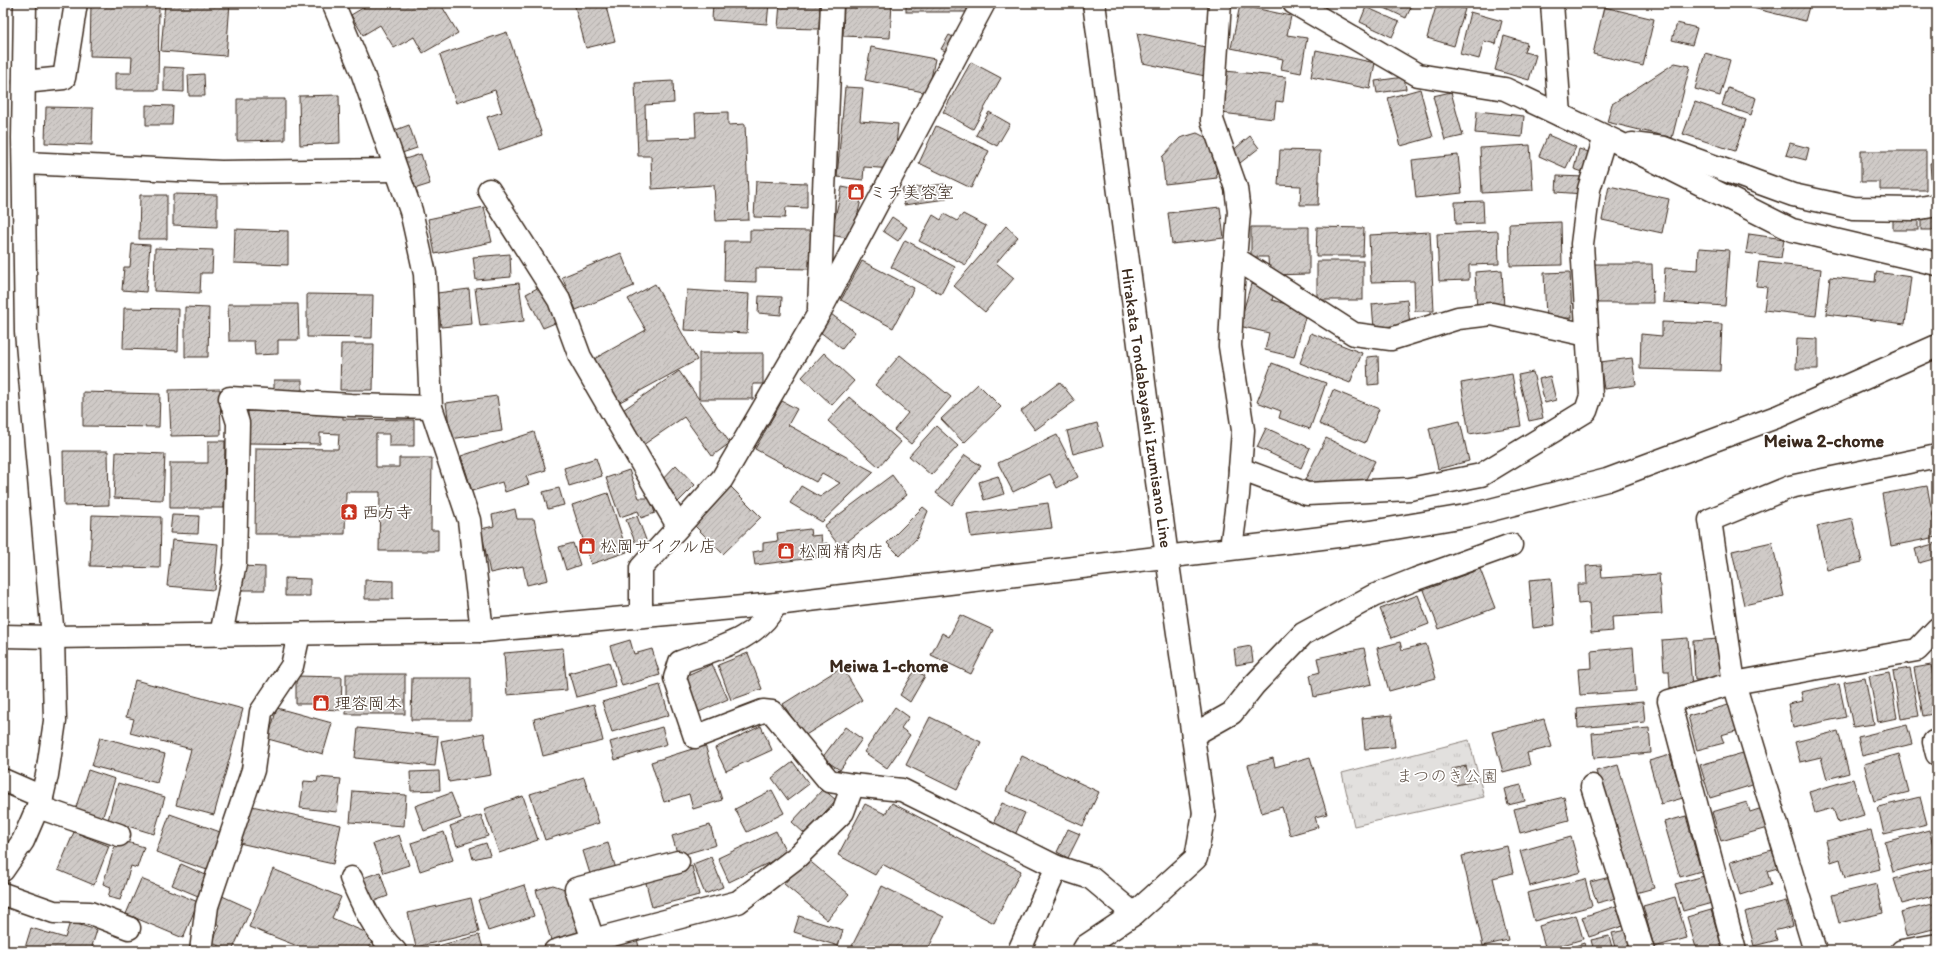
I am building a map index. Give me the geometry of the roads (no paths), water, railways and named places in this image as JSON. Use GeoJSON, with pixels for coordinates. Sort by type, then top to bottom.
{"type":"FeatureCollection","features":[{"type":"Feature","properties":{"kind":"street"},"geometry":{"type":"LineString","coordinates":[[3,870],[23,841],[40,802],[47,775],[56,721],[53,637],[26,332],[24,163],[25,3]]}},
{"type":"Feature","properties":{"kind":"street"},"geometry":{"type":"LineString","coordinates":[[24,82],[64,78],[76,3]]}},
{"type":"Feature","properties":{"kind":"street"},"geometry":{"type":"LineString","coordinates":[[333,3],[362,72],[411,211],[425,274],[432,407],[469,520],[482,631]]}},
{"type":"Feature","properties":{"kind":"street"},"geometry":{"type":"LineString","coordinates":[[819,313],[832,3]]}},
{"type":"Feature","properties":{"kind":"street"},"geometry":{"type":"LineString","coordinates":[[641,615],[641,568],[678,526],[722,480],[819,313],[984,3]]}},
{"type":"Feature","properties":{"kind":"street","name":"Hirakata Tondabayashi Izumisano Line"},"geometry":{"type":"LineString","coordinates":[[1087,949],[1134,914],[1196,858],[1204,813],[1167,557],[1094,3]]}},
{"type":"Feature","properties":{"kind":"street"},"geometry":{"type":"LineString","coordinates":[[1220,3],[1212,120],[1236,188],[1239,212],[1230,346],[1243,430],[1240,469],[1230,548]]}},
{"type":"Feature","properties":{"kind":"street"},"geometry":{"type":"LineString","coordinates":[[1294,3],[1418,75],[1505,89],[1610,139],[1792,230],[1937,264]]}},
{"type":"Feature","properties":{"kind":"street"},"geometry":{"type":"LineString","coordinates":[[1552,3],[1560,115]]}},
{"type":"Feature","properties":{"kind":"street"},"geometry":{"type":"LineString","coordinates":[[1240,469],[1307,494],[1410,489],[1481,475],[1586,411],[1591,396],[1582,244],[1589,188],[1610,139]]}},
{"type":"Feature","properties":{"kind":"street"},"geometry":{"type":"LineString","coordinates":[[1610,139],[1664,148],[1793,195],[1853,208],[1915,209],[1937,205]]}},
{"type":"Feature","properties":{"kind":"street"},"geometry":{"type":"LineString","coordinates":[[24,163],[221,172],[396,170]]}},
{"type":"Feature","properties":{"kind":"street"},"geometry":{"type":"LineString","coordinates":[[489,190],[559,300],[580,357],[678,526]]}},
{"type":"Feature","properties":{"kind":"street"},"geometry":{"type":"LineString","coordinates":[[1235,258],[1354,334],[1391,339],[1458,318],[1492,314],[1587,335]]}},
{"type":"Feature","properties":{"kind":"street"},"geometry":{"type":"LineString","coordinates":[[3,636],[53,637],[482,631],[641,615],[776,604],[1371,532],[1471,515],[1606,480],[1779,416],[1936,350]]}},
{"type":"Feature","properties":{"kind":"street"},"geometry":{"type":"LineString","coordinates":[[221,635],[235,563],[238,422],[230,398],[351,405],[432,407]]}},
{"type":"Feature","properties":{"kind":"street"},"geometry":{"type":"LineString","coordinates":[[1815,951],[1734,683],[1710,520],[1790,487],[1937,456]]}},
{"type":"Feature","properties":{"kind":"street"},"geometry":{"type":"LineString","coordinates":[[1193,735],[1232,713],[1254,686],[1303,634],[1373,596],[1511,545]]}},
{"type":"Feature","properties":{"kind":"street"},"geometry":{"type":"LineString","coordinates":[[776,604],[770,617],[742,639],[680,662],[676,678],[695,737],[763,711],[772,712],[829,781],[902,790],[1057,867],[1091,878],[1134,914]]}},
{"type":"Feature","properties":{"kind":"street"},"geometry":{"type":"LineString","coordinates":[[1735,951],[1669,701],[1734,683],[1917,650],[1937,629]]}},
{"type":"Feature","properties":{"kind":"street"},"geometry":{"type":"LineString","coordinates":[[201,951],[207,906],[253,770],[261,712],[292,666],[299,634]]}},
{"type":"Feature","properties":{"kind":"street"},"geometry":{"type":"LineString","coordinates":[[3,780],[40,802],[119,835]]}},
{"type":"Feature","properties":{"kind":"street"},"geometry":{"type":"LineString","coordinates":[[555,951],[738,902],[797,857],[843,812],[853,785]]}},
{"type":"Feature","properties":{"kind":"street"},"geometry":{"type":"LineString","coordinates":[[1592,786],[1643,951]]}},
{"type":"Feature","properties":{"kind":"street"},"geometry":{"type":"LineString","coordinates":[[593,940],[576,890],[678,862]]}},
{"type":"Feature","properties":{"kind":"street"},"geometry":{"type":"LineString","coordinates":[[1019,951],[1057,867]]}},
{"type":"Feature","properties":{"kind":"street"},"geometry":{"type":"LineString","coordinates":[[351,878],[363,907],[386,942],[395,951]]}},
{"type":"Feature","properties":{"kind":"street"},"geometry":{"type":"LineString","coordinates":[[3,894],[54,912],[90,913],[129,928]]}},
{"type":"Feature","properties":{"kind":"street"},"geometry":{"type":"LineString","coordinates":[[1902,951],[1937,945]]}},
{"type":"Feature","properties":{"kind":"place","name":"ミチ美容室"},"geometry":{"type":"Point","coordinates":[856,192]}},
{"type":"Feature","properties":{"kind":"place","name":"西方寺"},"geometry":{"type":"Point","coordinates":[349,512]}},
{"type":"Feature","properties":{"kind":"place","name":"松岡サイクル店"},"geometry":{"type":"Point","coordinates":[587,546]}},
{"type":"Feature","properties":{"kind":"place","name":"松岡精肉店"},"geometry":{"type":"Point","coordinates":[786,551]}},
{"type":"Feature","properties":{"kind":"place","name":"理容岡本"},"geometry":{"type":"Point","coordinates":[321,703]}},
{"type":"Feature","properties":{"kind":"district","name":"Meiwa 2-chome"},"geometry":{"type":"Point","coordinates":[1824,441]}},
{"type":"Feature","properties":{"kind":"district","name":"Meiwa 1-chome"},"geometry":{"type":"Point","coordinates":[889,666]}},
{"type":"Feature","properties":{"kind":"park label","name":"まつのき公園"},"geometry":{"type":"Point","coordinates":[1447,776]}}]}
